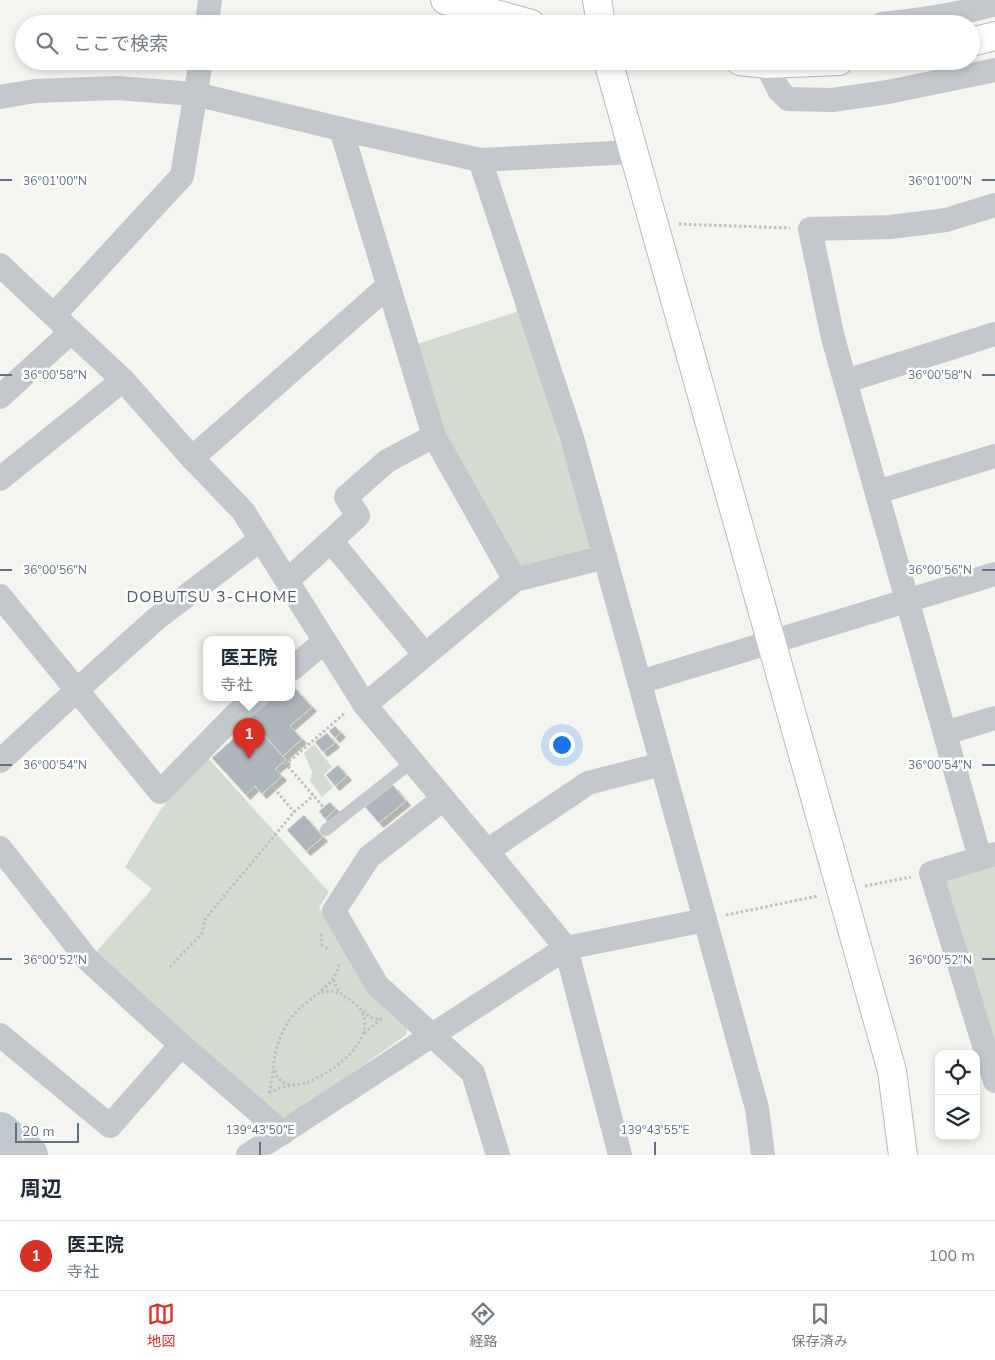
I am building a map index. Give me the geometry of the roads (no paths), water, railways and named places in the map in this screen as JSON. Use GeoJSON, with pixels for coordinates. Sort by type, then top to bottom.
{"type":"FeatureCollection","features":[{"type":"Feature","properties":{"kind":"street"},"geometry":{"type":"LineString","coordinates":[[208,15],[210,0]]}},
{"type":"Feature","properties":{"kind":"street"},"geometry":{"type":"LineString","coordinates":[[445,0],[499,15]]}},
{"type":"Feature","properties":{"kind":"street"},"geometry":{"type":"LineString","coordinates":[[597,0],[600,15]]}},
{"type":"Feature","properties":{"kind":"street"},"geometry":{"type":"LineString","coordinates":[[948,15],[995,4]]}},
{"type":"Feature","properties":{"kind":"street"},"geometry":{"type":"LineString","coordinates":[[980,40],[995,36]]}},
{"type":"Feature","properties":{"kind":"street"},"geometry":{"type":"LineString","coordinates":[[54,315],[182,176],[199,70]]}},
{"type":"Feature","properties":{"kind":"street"},"geometry":{"type":"LineString","coordinates":[[610,70],[892,1071],[903,1155]]}},
{"type":"Feature","properties":{"kind":"street"},"geometry":{"type":"LineString","coordinates":[[764,70],[778,90],[788,99],[832,100],[888,92],[995,70]]}},
{"type":"Feature","properties":{"kind":"street"},"geometry":{"type":"LineString","coordinates":[[0,97],[35,91],[117,88],[195,94],[480,160],[633,152]]}},
{"type":"Feature","properties":{"kind":"street"},"geometry":{"type":"LineString","coordinates":[[341,129],[434,436],[516,580]]}},
{"type":"Feature","properties":{"kind":"street"},"geometry":{"type":"LineString","coordinates":[[480,160],[572,438],[758,1108],[763,1155]]}},
{"type":"Feature","properties":{"kind":"street"},"geometry":{"type":"LineString","coordinates":[[995,205],[946,220],[900,226],[810,229],[833,338],[945,733],[987,856],[931,873],[995,1080]]}},
{"type":"Feature","properties":{"kind":"street"},"geometry":{"type":"LineString","coordinates":[[0,265],[123,380],[243,512],[363,702],[566,948],[620,1155]]}},
{"type":"Feature","properties":{"kind":"street"},"geometry":{"type":"LineString","coordinates":[[192,458],[388,286]]}},
{"type":"Feature","properties":{"kind":"street"},"geometry":{"type":"LineString","coordinates":[[0,397],[71,332]]}},
{"type":"Feature","properties":{"kind":"street"},"geometry":{"type":"LineString","coordinates":[[846,381],[995,334]]}},
{"type":"Feature","properties":{"kind":"street"},"geometry":{"type":"LineString","coordinates":[[0,479],[123,380]]}},
{"type":"Feature","properties":{"kind":"street"},"geometry":{"type":"LineString","coordinates":[[287,581],[358,516],[346,498],[387,461],[434,436]]}},
{"type":"Feature","properties":{"kind":"street"},"geometry":{"type":"LineString","coordinates":[[877,492],[995,456]]}},
{"type":"Feature","properties":{"kind":"street"},"geometry":{"type":"LineString","coordinates":[[0,760],[156,620],[261,539]]}},
{"type":"Feature","properties":{"kind":"street"},"geometry":{"type":"LineString","coordinates":[[331,541],[425,655]]}},
{"type":"Feature","properties":{"kind":"street"},"geometry":{"type":"LineString","coordinates":[[363,702],[425,655],[516,580],[605,557]]}},
{"type":"Feature","properties":{"kind":"street"},"geometry":{"type":"LineString","coordinates":[[640,682],[995,574]]}},
{"type":"Feature","properties":{"kind":"street"},"geometry":{"type":"LineString","coordinates":[[0,596],[160,792],[236,714],[252,701]]}},
{"type":"Feature","properties":{"kind":"street"},"geometry":{"type":"LineString","coordinates":[[295,666],[324,642]]}},
{"type":"Feature","properties":{"kind":"street"},"geometry":{"type":"LineString","coordinates":[[945,733],[995,718]]}},
{"type":"Feature","properties":{"kind":"street"},"geometry":{"type":"LineString","coordinates":[[487,851],[588,784],[662,764]]}},
{"type":"Feature","properties":{"kind":"street"},"geometry":{"type":"LineString","coordinates":[[443,799],[369,857],[334,911],[377,985],[473,1073],[498,1155]]}},
{"type":"Feature","properties":{"kind":"street"},"geometry":{"type":"LineString","coordinates":[[0,848],[87,959],[181,1045],[262,1101],[283,1133]]}},
{"type":"Feature","properties":{"kind":"street"},"geometry":{"type":"LineString","coordinates":[[248,1155],[566,948],[705,920]]}},
{"type":"Feature","properties":{"kind":"street"},"geometry":{"type":"LineString","coordinates":[[0,1035],[110,1126],[181,1045]]}},
{"type":"Feature","properties":{"kind":"lane"},"geometry":{"type":"LineString","coordinates":[[326,830],[412,762]]}},
{"type":"Feature","properties":{"kind":"waterway"},"geometry":{"type":"LineString","coordinates":[[0,1131],[29,1155]]}},
{"type":"Feature","properties":{"kind":"place","name":"医王院"},"geometry":{"type":"Point","coordinates":[249,759]}},
{"type":"Feature","properties":{"kind":"district","name":"DOBUTSU 3-CHOME"},"geometry":{"type":"Point","coordinates":[212,597]}}]}
